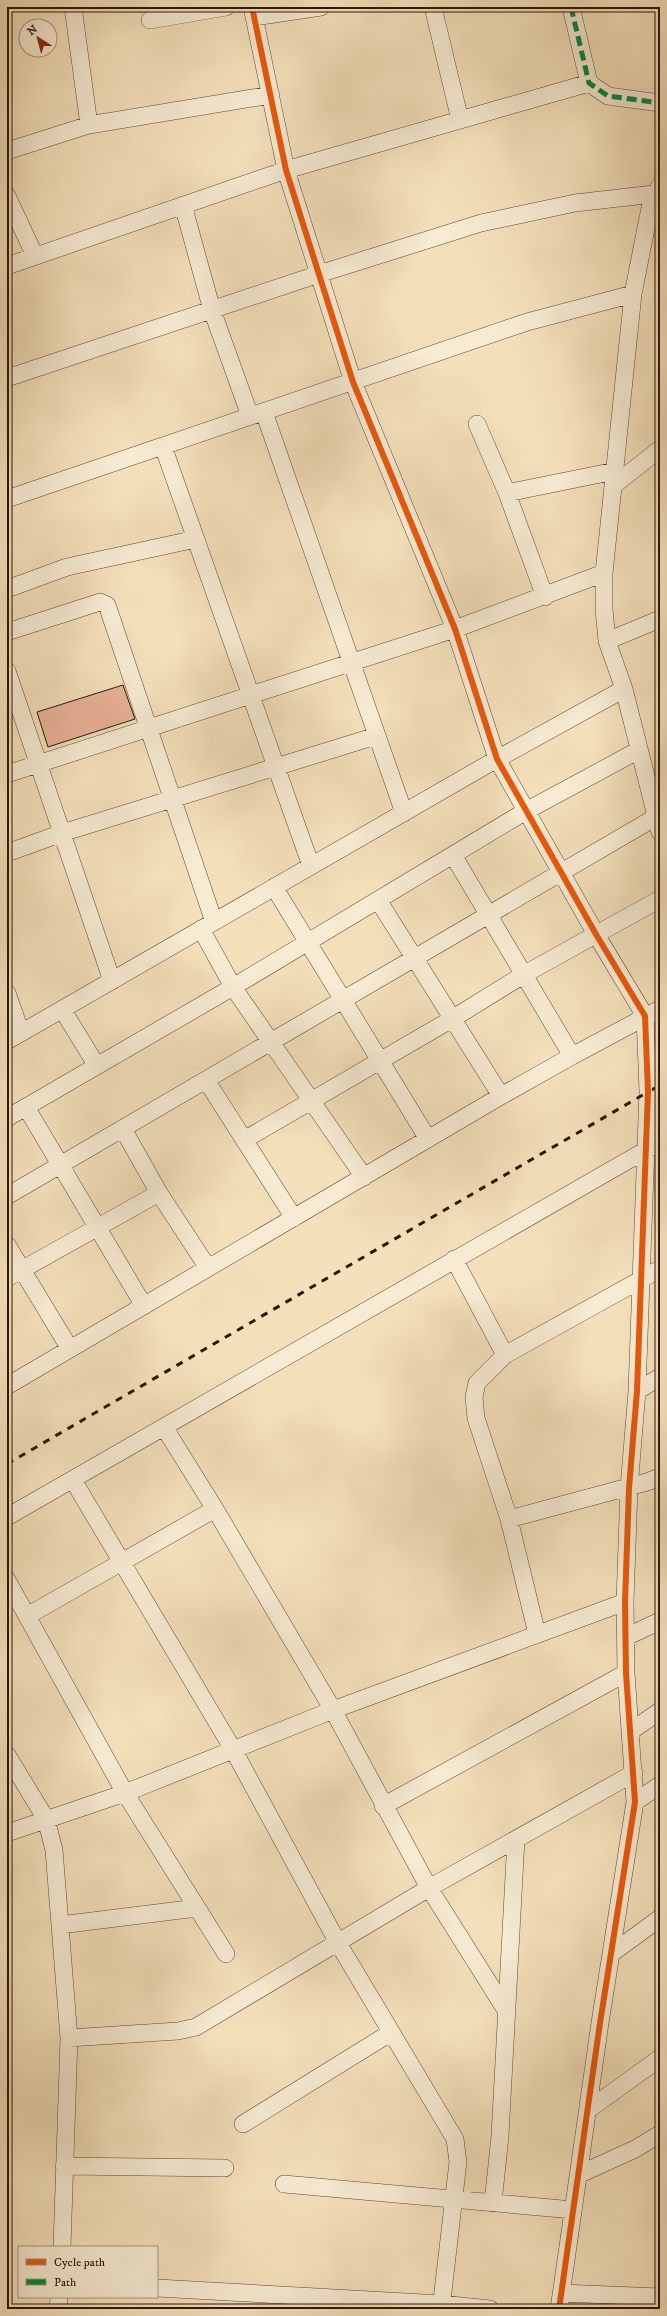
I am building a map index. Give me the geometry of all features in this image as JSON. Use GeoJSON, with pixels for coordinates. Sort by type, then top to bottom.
{"type":"FeatureCollection","features":[{"type":"Feature","properties":{"kind":"street"},"geometry":{"type":"LineString","coordinates":[[73,7],[89,125]]}},
{"type":"Feature","properties":{"kind":"street"},"geometry":{"type":"LineString","coordinates":[[150,20],[226,7]]}},
{"type":"Feature","properties":{"kind":"street"},"geometry":{"type":"LineString","coordinates":[[321,7],[253,12],[286,170],[353,382],[455,629],[497,759],[597,936],[645,1016],[648,1092],[653,1146],[641,1281],[637,1391],[629,1488],[625,1602],[626,1673],[635,1802],[560,2301],[660,2297]]}},
{"type":"Feature","properties":{"kind":"street"},"geometry":{"type":"LineString","coordinates":[[433,7],[460,120]]}},
{"type":"Feature","properties":{"kind":"street"},"geometry":{"type":"LineString","coordinates":[[571,7],[589,83],[608,96],[660,103]]}},
{"type":"Feature","properties":{"kind":"street"},"geometry":{"type":"LineString","coordinates":[[7,266],[286,170],[589,83]]}},
{"type":"Feature","properties":{"kind":"street"},"geometry":{"type":"LineString","coordinates":[[7,151],[89,125],[270,95]]}},
{"type":"Feature","properties":{"kind":"street"},"geometry":{"type":"LineString","coordinates":[[7,378],[319,274],[481,223],[526,211],[657,190],[643,240],[633,294],[604,573],[604,609],[608,641],[624,689],[658,824],[561,873],[7,1196]]}},
{"type":"Feature","properties":{"kind":"street"},"geometry":{"type":"LineString","coordinates":[[7,196],[35,256]]}},
{"type":"Feature","properties":{"kind":"street"},"geometry":{"type":"LineString","coordinates":[[183,206],[212,310],[257,414],[404,813]]}},
{"type":"Feature","properties":{"kind":"street"},"geometry":{"type":"LineString","coordinates":[[7,499],[527,322],[633,294]]}},
{"type":"Feature","properties":{"kind":"street"},"geometry":{"type":"LineString","coordinates":[[477,424],[507,493],[545,597]]}},
{"type":"Feature","properties":{"kind":"street"},"geometry":{"type":"LineString","coordinates":[[163,446],[311,866]]}},
{"type":"Feature","properties":{"kind":"street"},"geometry":{"type":"LineString","coordinates":[[507,493],[614,478],[660,450]]}},
{"type":"Feature","properties":{"kind":"street"},"geometry":{"type":"LineString","coordinates":[[7,589],[67,567],[196,539]]}},
{"type":"Feature","properties":{"kind":"street"},"geometry":{"type":"LineString","coordinates":[[7,774],[455,629],[545,597],[604,573]]}},
{"type":"Feature","properties":{"kind":"street"},"geometry":{"type":"LineString","coordinates":[[7,632],[100,602],[105,603],[172,800],[208,926],[233,987],[364,1177]]}},
{"type":"Feature","properties":{"kind":"street"},"geometry":{"type":"LineString","coordinates":[[608,641],[660,619]]}},
{"type":"Feature","properties":{"kind":"street"},"geometry":{"type":"LineString","coordinates":[[7,671],[112,981]]}},
{"type":"Feature","properties":{"kind":"street"},"geometry":{"type":"LineString","coordinates":[[7,993],[14,1037],[497,759],[624,689]]}},
{"type":"Feature","properties":{"kind":"street"},"geometry":{"type":"LineString","coordinates":[[7,853],[62,834],[376,736]]}},
{"type":"Feature","properties":{"kind":"street"},"geometry":{"type":"LineString","coordinates":[[7,1118],[233,987],[526,811],[639,750]]}},
{"type":"Feature","properties":{"kind":"street"},"geometry":{"type":"LineString","coordinates":[[453,855],[523,976],[572,1056]]}},
{"type":"Feature","properties":{"kind":"street"},"geometry":{"type":"LineString","coordinates":[[274,887],[428,1139]]}},
{"type":"Feature","properties":{"kind":"street"},"geometry":{"type":"LineString","coordinates":[[244,1140],[523,976],[597,936],[660,899]]}},
{"type":"Feature","properties":{"kind":"street"},"geometry":{"type":"LineString","coordinates":[[378,900],[501,1096]]}},
{"type":"Feature","properties":{"kind":"street"},"geometry":{"type":"LineString","coordinates":[[62,1009],[97,1066]]}},
{"type":"Feature","properties":{"kind":"street"},"geometry":{"type":"LineString","coordinates":[[7,1386],[501,1096],[660,1009]]}},
{"type":"Feature","properties":{"kind":"street"},"geometry":{"type":"LineString","coordinates":[[206,1080],[294,1218]]}},
{"type":"Feature","properties":{"kind":"street"},"geometry":{"type":"LineString","coordinates":[[26,1107],[144,1306]]}},
{"type":"Feature","properties":{"kind":"street"},"geometry":{"type":"LineString","coordinates":[[122,1129],[159,1192],[208,1268]]}},
{"type":"Feature","properties":{"kind":"street"},"geometry":{"type":"LineString","coordinates":[[7,1517],[653,1146]]}},
{"type":"Feature","properties":{"kind":"street"},"geometry":{"type":"LineString","coordinates":[[7,1278],[159,1192]]}},
{"type":"Feature","properties":{"kind":"street"},"geometry":{"type":"LineString","coordinates":[[7,1245],[70,1349]]}},
{"type":"Feature","properties":{"kind":"street"},"geometry":{"type":"LineString","coordinates":[[454,1259],[505,1355]]}},
{"type":"Feature","properties":{"kind":"street"},"geometry":{"type":"LineString","coordinates":[[537,1634],[509,1519],[476,1418],[474,1397],[477,1383],[505,1355],[641,1281],[660,1269]]}},
{"type":"Feature","properties":{"kind":"street"},"geometry":{"type":"LineString","coordinates":[[637,1391],[660,1377]]}},
{"type":"Feature","properties":{"kind":"street"},"geometry":{"type":"LineString","coordinates":[[164,1427],[334,1710],[429,1888],[507,2012]]}},
{"type":"Feature","properties":{"kind":"street"},"geometry":{"type":"LineString","coordinates":[[509,1519],[629,1488],[660,1477]]}},
{"type":"Feature","properties":{"kind":"street"},"geometry":{"type":"LineString","coordinates":[[73,1480],[234,1751],[338,1943],[390,2033],[455,2139],[458,2162],[441,2306]]}},
{"type":"Feature","properties":{"kind":"street"},"geometry":{"type":"LineString","coordinates":[[27,1616],[214,1509]]}},
{"type":"Feature","properties":{"kind":"street"},"geometry":{"type":"LineString","coordinates":[[7,1580],[125,1793],[226,1954]]}},
{"type":"Feature","properties":{"kind":"street"},"geometry":{"type":"LineString","coordinates":[[7,1832],[125,1793],[334,1710],[625,1602]]}},
{"type":"Feature","properties":{"kind":"street"},"geometry":{"type":"LineString","coordinates":[[626,1637],[660,1621]]}},
{"type":"Feature","properties":{"kind":"street"},"geometry":{"type":"LineString","coordinates":[[384,1806],[626,1673]]}},
{"type":"Feature","properties":{"kind":"street"},"geometry":{"type":"LineString","coordinates":[[631,1731],[660,1711]]}},
{"type":"Feature","properties":{"kind":"street"},"geometry":{"type":"LineString","coordinates":[[7,1756],[46,1819],[54,1850],[69,2038],[62,2246]]}},
{"type":"Feature","properties":{"kind":"street"},"geometry":{"type":"LineString","coordinates":[[69,2038],[178,2031],[196,2027],[429,1888],[634,1773]]}},
{"type":"Feature","properties":{"kind":"street"},"geometry":{"type":"LineString","coordinates":[[635,1802],[660,1785]]}},
{"type":"Feature","properties":{"kind":"street"},"geometry":{"type":"LineString","coordinates":[[493,2203],[500,2136],[516,1839]]}},
{"type":"Feature","properties":{"kind":"street"},"geometry":{"type":"LineString","coordinates":[[60,1925],[197,1908]]}},
{"type":"Feature","properties":{"kind":"street"},"geometry":{"type":"LineString","coordinates":[[611,1954],[660,1918]]}},
{"type":"Feature","properties":{"kind":"street"},"geometry":{"type":"LineString","coordinates":[[243,2124],[390,2033]]}},
{"type":"Feature","properties":{"kind":"street"},"geometry":{"type":"LineString","coordinates":[[588,2110],[660,2058]]}},
{"type":"Feature","properties":{"kind":"street"},"geometry":{"type":"LineString","coordinates":[[578,2175],[635,2149],[660,2134]]}},
{"type":"Feature","properties":{"kind":"street"},"geometry":{"type":"LineString","coordinates":[[64,2166],[225,2168]]}},
{"type":"Feature","properties":{"kind":"street"},"geometry":{"type":"LineString","coordinates":[[284,2184],[573,2210]]}},
{"type":"Feature","properties":{"kind":"street"},"geometry":{"type":"LineString","coordinates":[[158,2288],[490,2309]]}},
{"type":"Feature","properties":{"kind":"street"},"geometry":{"type":"LineString","coordinates":[[58,2309],[59,2298]]}},
{"type":"Feature","properties":{"kind":"building"},"geometry":{"type":"Polygon","coordinates":[[[123,685],[135,719],[48,747],[37,712],[123,685]]]}},
{"type":"Feature","properties":{"kind":"railway"},"geometry":{"type":"LineString","coordinates":[[7,1464],[660,1085]]}},
{"type":"Feature","properties":{"kind":"marked path"},"geometry":{"type":"LineString","coordinates":[[571,7],[589,83],[608,96],[660,103]]}},
{"type":"Feature","properties":{"kind":"cycle path"},"geometry":{"type":"LineString","coordinates":[[252,7],[286,170],[353,382],[455,629],[497,759],[597,936],[645,1016],[648,1091],[637,1391],[629,1488],[625,1602],[626,1673],[635,1802],[600,2023],[559,2309]]}}]}
